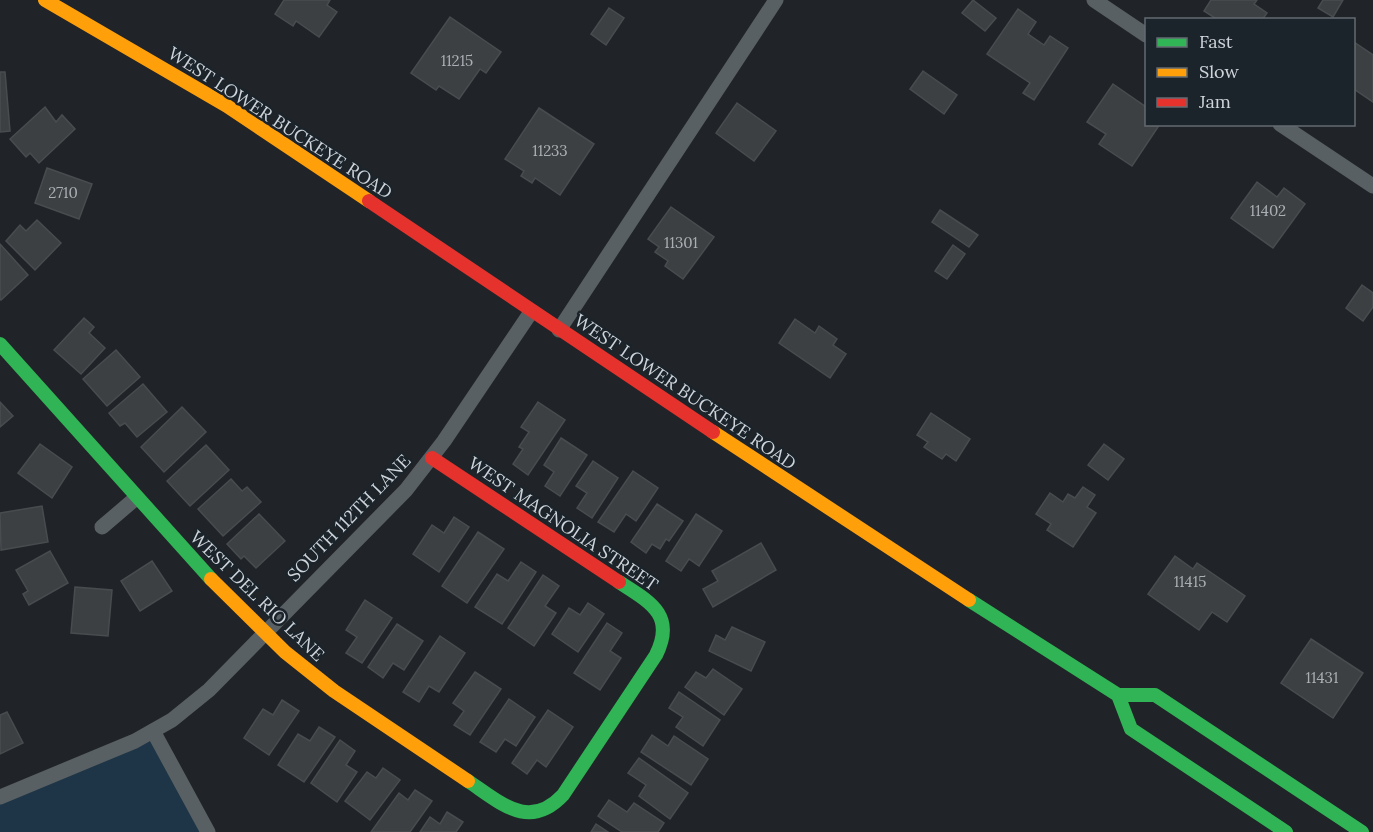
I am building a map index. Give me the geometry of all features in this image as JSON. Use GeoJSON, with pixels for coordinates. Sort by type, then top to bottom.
{"type":"FeatureCollection","features":[{"type":"Feature","properties":{"kind":"main road","name":"WEST LOWER BUCKEYE ROAD"},"geometry":{"type":"LineString","coordinates":[[45,0],[152,60],[227,106],[531,312],[846,520],[1118,694]]}},
{"type":"Feature","properties":{"kind":"main road","name":"WEST DEL RIO LANE"},"geometry":{"type":"LineString","coordinates":[[0,344],[191,560],[317,679],[505,806],[525,814],[536,814]]}},
{"type":"Feature","properties":{"kind":"main road","name":"WEST MAGNOLIA STREET"},"geometry":{"type":"LineString","coordinates":[[432,458],[643,598],[663,615],[667,626],[666,635],[656,656],[563,795],[556,804],[536,814]]}},
{"type":"Feature","properties":{"kind":"main road"},"geometry":{"type":"LineString","coordinates":[[1286,832],[1131,729],[1118,694],[1155,695],[1362,832]]}},
{"type":"Feature","properties":{"kind":"street"},"geometry":{"type":"LineString","coordinates":[[560,330],[776,0]]}},
{"type":"Feature","properties":{"kind":"street"},"geometry":{"type":"LineString","coordinates":[[1094,0],[1145,34]]}},
{"type":"Feature","properties":{"kind":"street"},"geometry":{"type":"LineString","coordinates":[[1283,126],[1373,186]]}},
{"type":"Feature","properties":{"kind":"street","name":"SOUTH 112TH LANE"},"geometry":{"type":"LineString","coordinates":[[0,797],[115,750],[153,731],[209,690],[389,508],[432,458],[531,312]]}},
{"type":"Feature","properties":{"kind":"street"},"geometry":{"type":"LineString","coordinates":[[102,527],[136,498]]}},
{"type":"Feature","properties":{"kind":"street"},"geometry":{"type":"LineString","coordinates":[[153,731],[208,832]]}},
{"type":"Feature","properties":{"kind":"shaded area"},"geometry":{"type":"Polygon","coordinates":[[[153,731],[208,832],[0,832],[0,797],[153,731]]]}},
{"type":"Feature","properties":{"kind":"building"},"geometry":{"type":"Polygon","coordinates":[[[284,0],[330,0],[327,5],[337,12],[319,37],[296,21],[293,26],[275,14],[284,0]]]}},
{"type":"Feature","properties":{"kind":"building"},"geometry":{"type":"Polygon","coordinates":[[[973,0],[996,18],[985,31],[962,13],[973,0]]]}},
{"type":"Feature","properties":{"kind":"building"},"geometry":{"type":"Polygon","coordinates":[[[1211,0],[1257,0],[1254,4],[1267,13],[1263,18],[1215,18],[1204,11],[1211,0]]]}},
{"type":"Feature","properties":{"kind":"building"},"geometry":{"type":"Polygon","coordinates":[[[1323,0],[1343,0],[1333,17],[1318,8],[1323,0]]]}},
{"type":"Feature","properties":{"kind":"building"},"geometry":{"type":"Polygon","coordinates":[[[609,8],[624,18],[606,45],[591,34],[609,8]]]}},
{"type":"Feature","properties":{"kind":"building"},"geometry":{"type":"Polygon","coordinates":[[[1018,9],[1036,22],[1028,34],[1044,45],[1050,36],[1068,48],[1034,100],[1023,93],[1030,83],[987,54],[1018,9]]]}},
{"type":"Feature","properties":{"kind":"building"},"geometry":{"type":"Polygon","coordinates":[[[450,17],[501,52],[486,73],[480,69],[459,99],[439,86],[436,90],[411,73],[450,17]]]}},
{"type":"Feature","properties":{"kind":"building"},"geometry":{"type":"Polygon","coordinates":[[[1355,43],[1373,55],[1373,102],[1355,90],[1355,43]]]}},
{"type":"Feature","properties":{"kind":"building"},"geometry":{"type":"Polygon","coordinates":[[[923,71],[957,95],[944,114],[910,89],[923,71]]]}},
{"type":"Feature","properties":{"kind":"building"},"geometry":{"type":"Polygon","coordinates":[[[0,72],[5,72],[10,131],[0,132],[0,72]]]}},
{"type":"Feature","properties":{"kind":"building"},"geometry":{"type":"Polygon","coordinates":[[[1113,84],[1145,106],[1145,126],[1159,126],[1132,166],[1099,144],[1106,134],[1087,122],[1113,84]]]}},
{"type":"Feature","properties":{"kind":"building"},"geometry":{"type":"Polygon","coordinates":[[[737,103],[776,131],[754,161],[716,133],[737,103]]]}},
{"type":"Feature","properties":{"kind":"building"},"geometry":{"type":"Polygon","coordinates":[[[45,107],[56,122],[62,115],[75,129],[39,163],[30,153],[26,157],[10,139],[45,107]]]}},
{"type":"Feature","properties":{"kind":"building"},"geometry":{"type":"Polygon","coordinates":[[[539,108],[594,144],[560,195],[535,178],[532,183],[521,176],[524,171],[505,159],[539,108]]]}},
{"type":"Feature","properties":{"kind":"building"},"geometry":{"type":"Polygon","coordinates":[[[47,168],[92,184],[79,219],[35,203],[47,168]]]}},
{"type":"Feature","properties":{"kind":"building"},"geometry":{"type":"Polygon","coordinates":[[[1257,182],[1277,197],[1284,188],[1305,204],[1273,248],[1231,218],[1257,182]]]}},
{"type":"Feature","properties":{"kind":"building"},"geometry":{"type":"Polygon","coordinates":[[[671,207],[714,237],[683,279],[665,266],[668,261],[655,252],[659,247],[648,239],[671,207]]]}},
{"type":"Feature","properties":{"kind":"building"},"geometry":{"type":"Polygon","coordinates":[[[940,210],[978,235],[969,247],[932,222],[940,210]]]}},
{"type":"Feature","properties":{"kind":"building"},"geometry":{"type":"Polygon","coordinates":[[[37,220],[61,243],[35,270],[6,241],[20,225],[26,231],[37,220]]]}},
{"type":"Feature","properties":{"kind":"building"},"geometry":{"type":"Polygon","coordinates":[[[0,244],[28,275],[1,300],[0,298],[0,244]]]}},
{"type":"Feature","properties":{"kind":"building"},"geometry":{"type":"Polygon","coordinates":[[[953,245],[965,254],[947,279],[935,271],[953,245]]]}},
{"type":"Feature","properties":{"kind":"building"},"geometry":{"type":"Polygon","coordinates":[[[1362,285],[1373,293],[1373,307],[1363,321],[1346,308],[1362,285]]]}},
{"type":"Feature","properties":{"kind":"building"},"geometry":{"type":"Polygon","coordinates":[[[84,318],[94,327],[89,333],[105,348],[81,374],[54,350],[84,318]]]}},
{"type":"Feature","properties":{"kind":"building"},"geometry":{"type":"Polygon","coordinates":[[[795,319],[815,333],[819,326],[837,339],[833,345],[846,354],[830,378],[779,343],[795,319]]]}},
{"type":"Feature","properties":{"kind":"building"},"geometry":{"type":"Polygon","coordinates":[[[116,350],[140,377],[107,406],[83,379],[116,350]]]}},
{"type":"Feature","properties":{"kind":"building"},"geometry":{"type":"Polygon","coordinates":[[[143,384],[167,412],[137,437],[125,423],[120,426],[109,413],[143,384]]]}},
{"type":"Feature","properties":{"kind":"building"},"geometry":{"type":"Polygon","coordinates":[[[0,402],[13,416],[0,427],[0,402]]]}},
{"type":"Feature","properties":{"kind":"building"},"geometry":{"type":"Polygon","coordinates":[[[538,402],[565,420],[528,475],[513,464],[523,449],[519,447],[529,432],[521,427],[538,402]]]}},
{"type":"Feature","properties":{"kind":"building"},"geometry":{"type":"Polygon","coordinates":[[[182,407],[206,432],[164,472],[141,447],[182,407]]]}},
{"type":"Feature","properties":{"kind":"building"},"geometry":{"type":"Polygon","coordinates":[[[931,413],[970,439],[956,461],[946,454],[942,459],[924,447],[928,442],[917,435],[931,413]]]}},
{"type":"Feature","properties":{"kind":"building"},"geometry":{"type":"Polygon","coordinates":[[[561,438],[587,455],[560,496],[545,486],[554,472],[544,465],[561,438]]]}},
{"type":"Feature","properties":{"kind":"building"},"geometry":{"type":"Polygon","coordinates":[[[40,444],[72,467],[52,498],[18,473],[40,444]]]}},
{"type":"Feature","properties":{"kind":"building"},"geometry":{"type":"Polygon","coordinates":[[[1104,444],[1124,459],[1108,480],[1088,465],[1104,444]]]}},
{"type":"Feature","properties":{"kind":"building"},"geometry":{"type":"Polygon","coordinates":[[[206,445],[229,470],[190,506],[167,481],[206,445]]]}},
{"type":"Feature","properties":{"kind":"building"},"geometry":{"type":"Polygon","coordinates":[[[593,461],[618,478],[592,518],[577,508],[587,493],[576,486],[593,461]]]}},
{"type":"Feature","properties":{"kind":"building"},"geometry":{"type":"Polygon","coordinates":[[[633,471],[658,488],[636,521],[626,514],[614,532],[598,522],[633,471]]]}},
{"type":"Feature","properties":{"kind":"building"},"geometry":{"type":"Polygon","coordinates":[[[231,479],[242,491],[247,487],[261,502],[223,536],[198,509],[231,479]]]}},
{"type":"Feature","properties":{"kind":"building"},"geometry":{"type":"Polygon","coordinates":[[[1083,487],[1095,495],[1087,507],[1096,513],[1073,547],[1047,530],[1051,524],[1036,514],[1050,493],[1063,502],[1068,494],[1075,498],[1083,487]]]}},
{"type":"Feature","properties":{"kind":"building"},"geometry":{"type":"Polygon","coordinates":[[[657,504],[683,521],[669,541],[666,539],[660,549],[652,544],[646,553],[631,542],[657,504]]]}},
{"type":"Feature","properties":{"kind":"building"},"geometry":{"type":"Polygon","coordinates":[[[42,506],[48,542],[1,550],[0,513],[42,506]]]}},
{"type":"Feature","properties":{"kind":"building"},"geometry":{"type":"Polygon","coordinates":[[[259,514],[285,541],[256,568],[244,556],[241,559],[227,544],[259,514]]]}},
{"type":"Feature","properties":{"kind":"building"},"geometry":{"type":"Polygon","coordinates":[[[696,514],[722,531],[699,566],[689,559],[681,571],[666,561],[696,514]]]}},
{"type":"Feature","properties":{"kind":"building"},"geometry":{"type":"Polygon","coordinates":[[[454,517],[469,527],[439,572],[413,554],[432,525],[444,533],[454,517]]]}},
{"type":"Feature","properties":{"kind":"building"},"geometry":{"type":"Polygon","coordinates":[[[478,532],[504,549],[467,603],[442,586],[478,532]]]}},
{"type":"Feature","properties":{"kind":"building"},"geometry":{"type":"Polygon","coordinates":[[[761,543],[776,570],[713,607],[703,589],[718,581],[712,571],[761,543]]]}},
{"type":"Feature","properties":{"kind":"building"},"geometry":{"type":"Polygon","coordinates":[[[50,551],[68,583],[29,605],[23,594],[28,591],[16,570],[50,551]]]}},
{"type":"Feature","properties":{"kind":"building"},"geometry":{"type":"Polygon","coordinates":[[[1175,556],[1193,569],[1197,563],[1245,596],[1227,622],[1212,612],[1199,630],[1148,594],[1175,556]]]}},
{"type":"Feature","properties":{"kind":"building"},"geometry":{"type":"Polygon","coordinates":[[[152,561],[172,591],[140,611],[121,581],[152,561]]]}},
{"type":"Feature","properties":{"kind":"building"},"geometry":{"type":"Polygon","coordinates":[[[521,562],[536,572],[502,624],[475,607],[497,574],[508,581],[521,562]]]}},
{"type":"Feature","properties":{"kind":"building"},"geometry":{"type":"Polygon","coordinates":[[[543,575],[559,586],[545,606],[556,613],[534,646],[508,628],[543,575]]]}},
{"type":"Feature","properties":{"kind":"building"},"geometry":{"type":"Polygon","coordinates":[[[75,587],[112,590],[108,636],[71,633],[75,587]]]}},
{"type":"Feature","properties":{"kind":"building"},"geometry":{"type":"Polygon","coordinates":[[[365,600],[392,618],[362,663],[346,653],[357,637],[346,630],[365,600]]]}},
{"type":"Feature","properties":{"kind":"building"},"geometry":{"type":"Polygon","coordinates":[[[588,603],[604,614],[578,652],[552,634],[569,608],[580,615],[588,603]]]}},
{"type":"Feature","properties":{"kind":"building"},"geometry":{"type":"Polygon","coordinates":[[[607,623],[622,633],[610,651],[621,658],[600,690],[574,673],[607,623]]]}},
{"type":"Feature","properties":{"kind":"building"},"geometry":{"type":"Polygon","coordinates":[[[397,624],[423,641],[404,670],[393,663],[383,678],[368,667],[397,624]]]}},
{"type":"Feature","properties":{"kind":"building"},"geometry":{"type":"Polygon","coordinates":[[[732,627],[765,642],[751,671],[709,651],[716,635],[725,640],[732,627]]]}},
{"type":"Feature","properties":{"kind":"building"},"geometry":{"type":"Polygon","coordinates":[[[440,636],[465,653],[439,692],[429,686],[419,702],[403,692],[440,636]]]}},
{"type":"Feature","properties":{"kind":"building"},"geometry":{"type":"Polygon","coordinates":[[[1311,639],[1363,673],[1333,718],[1281,683],[1311,639]]]}},
{"type":"Feature","properties":{"kind":"building"},"geometry":{"type":"Polygon","coordinates":[[[713,669],[742,689],[724,715],[685,687],[696,672],[706,678],[713,669]]]}},
{"type":"Feature","properties":{"kind":"building"},"geometry":{"type":"Polygon","coordinates":[[[475,672],[501,689],[470,735],[454,725],[464,711],[453,703],[475,672]]]}},
{"type":"Feature","properties":{"kind":"building"},"geometry":{"type":"Polygon","coordinates":[[[679,692],[720,720],[703,746],[676,727],[683,717],[669,708],[679,692]]]}},
{"type":"Feature","properties":{"kind":"building"},"geometry":{"type":"Polygon","coordinates":[[[509,699],[535,717],[516,746],[505,739],[496,752],[480,742],[509,699]]]}},
{"type":"Feature","properties":{"kind":"building"},"geometry":{"type":"Polygon","coordinates":[[[282,700],[299,711],[269,755],[244,738],[263,709],[273,715],[282,700]]]}},
{"type":"Feature","properties":{"kind":"building"},"geometry":{"type":"Polygon","coordinates":[[[548,710],[573,727],[546,767],[537,760],[527,774],[512,763],[548,710]]]}},
{"type":"Feature","properties":{"kind":"building"},"geometry":{"type":"Polygon","coordinates":[[[7,712],[23,743],[0,754],[0,715],[7,712]]]}},
{"type":"Feature","properties":{"kind":"building"},"geometry":{"type":"Polygon","coordinates":[[[319,727],[335,737],[304,782],[278,765],[298,734],[310,741],[319,727]]]}},
{"type":"Feature","properties":{"kind":"building"},"geometry":{"type":"Polygon","coordinates":[[[652,735],[668,746],[674,736],[708,759],[691,785],[641,752],[652,735]]]}},
{"type":"Feature","properties":{"kind":"building"},"geometry":{"type":"Polygon","coordinates":[[[340,740],[355,751],[346,765],[357,772],[337,802],[311,783],[340,740]]]}},
{"type":"Feature","properties":{"kind":"building"},"geometry":{"type":"Polygon","coordinates":[[[639,758],[688,793],[670,819],[639,796],[646,785],[628,773],[639,758]]]}},
{"type":"Feature","properties":{"kind":"building"},"geometry":{"type":"Polygon","coordinates":[[[383,768],[400,780],[370,820],[345,801],[367,772],[376,778],[383,768]]]}},
{"type":"Feature","properties":{"kind":"building"},"geometry":{"type":"Polygon","coordinates":[[[415,790],[432,801],[410,832],[371,832],[399,793],[408,800],[415,790]]]}},
{"type":"Feature","properties":{"kind":"building"},"geometry":{"type":"Polygon","coordinates":[[[609,800],[627,812],[634,803],[664,823],[658,832],[622,832],[598,816],[609,800]]]}},
{"type":"Feature","properties":{"kind":"building"},"geometry":{"type":"Polygon","coordinates":[[[447,812],[463,822],[456,832],[420,832],[430,817],[440,824],[447,812]]]}},
{"type":"Feature","properties":{"kind":"building"},"geometry":{"type":"Polygon","coordinates":[[[596,824],[608,832],[591,832],[596,824]]]}},
{"type":"Feature","properties":{"kind":"traffic: fast"},"geometry":{"type":"LineString","coordinates":[[0,344],[211,579]]}},
{"type":"Feature","properties":{"kind":"traffic: fast"},"geometry":{"type":"LineString","coordinates":[[468,781],[504,805],[527,812],[551,806],[563,795],[656,655],[661,641],[663,630],[657,611],[641,596],[619,582]]}},
{"type":"Feature","properties":{"kind":"traffic: fast"},"geometry":{"type":"LineString","coordinates":[[969,600],[1118,695],[1131,729],[1286,832]]}},
{"type":"Feature","properties":{"kind":"traffic: fast"},"geometry":{"type":"LineString","coordinates":[[1118,695],[1155,695],[1362,832]]}},
{"type":"Feature","properties":{"kind":"traffic: slow"},"geometry":{"type":"LineString","coordinates":[[45,0],[227,106],[369,201]]}},
{"type":"Feature","properties":{"kind":"traffic: slow"},"geometry":{"type":"LineString","coordinates":[[713,432],[969,600]]}},
{"type":"Feature","properties":{"kind":"traffic: slow"},"geometry":{"type":"LineString","coordinates":[[211,579],[285,652],[334,691],[468,781]]}},
{"type":"Feature","properties":{"kind":"traffic: jam"},"geometry":{"type":"LineString","coordinates":[[369,201],[713,432]]}},
{"type":"Feature","properties":{"kind":"traffic: jam"},"geometry":{"type":"LineString","coordinates":[[432,458],[619,582]]}}]}
